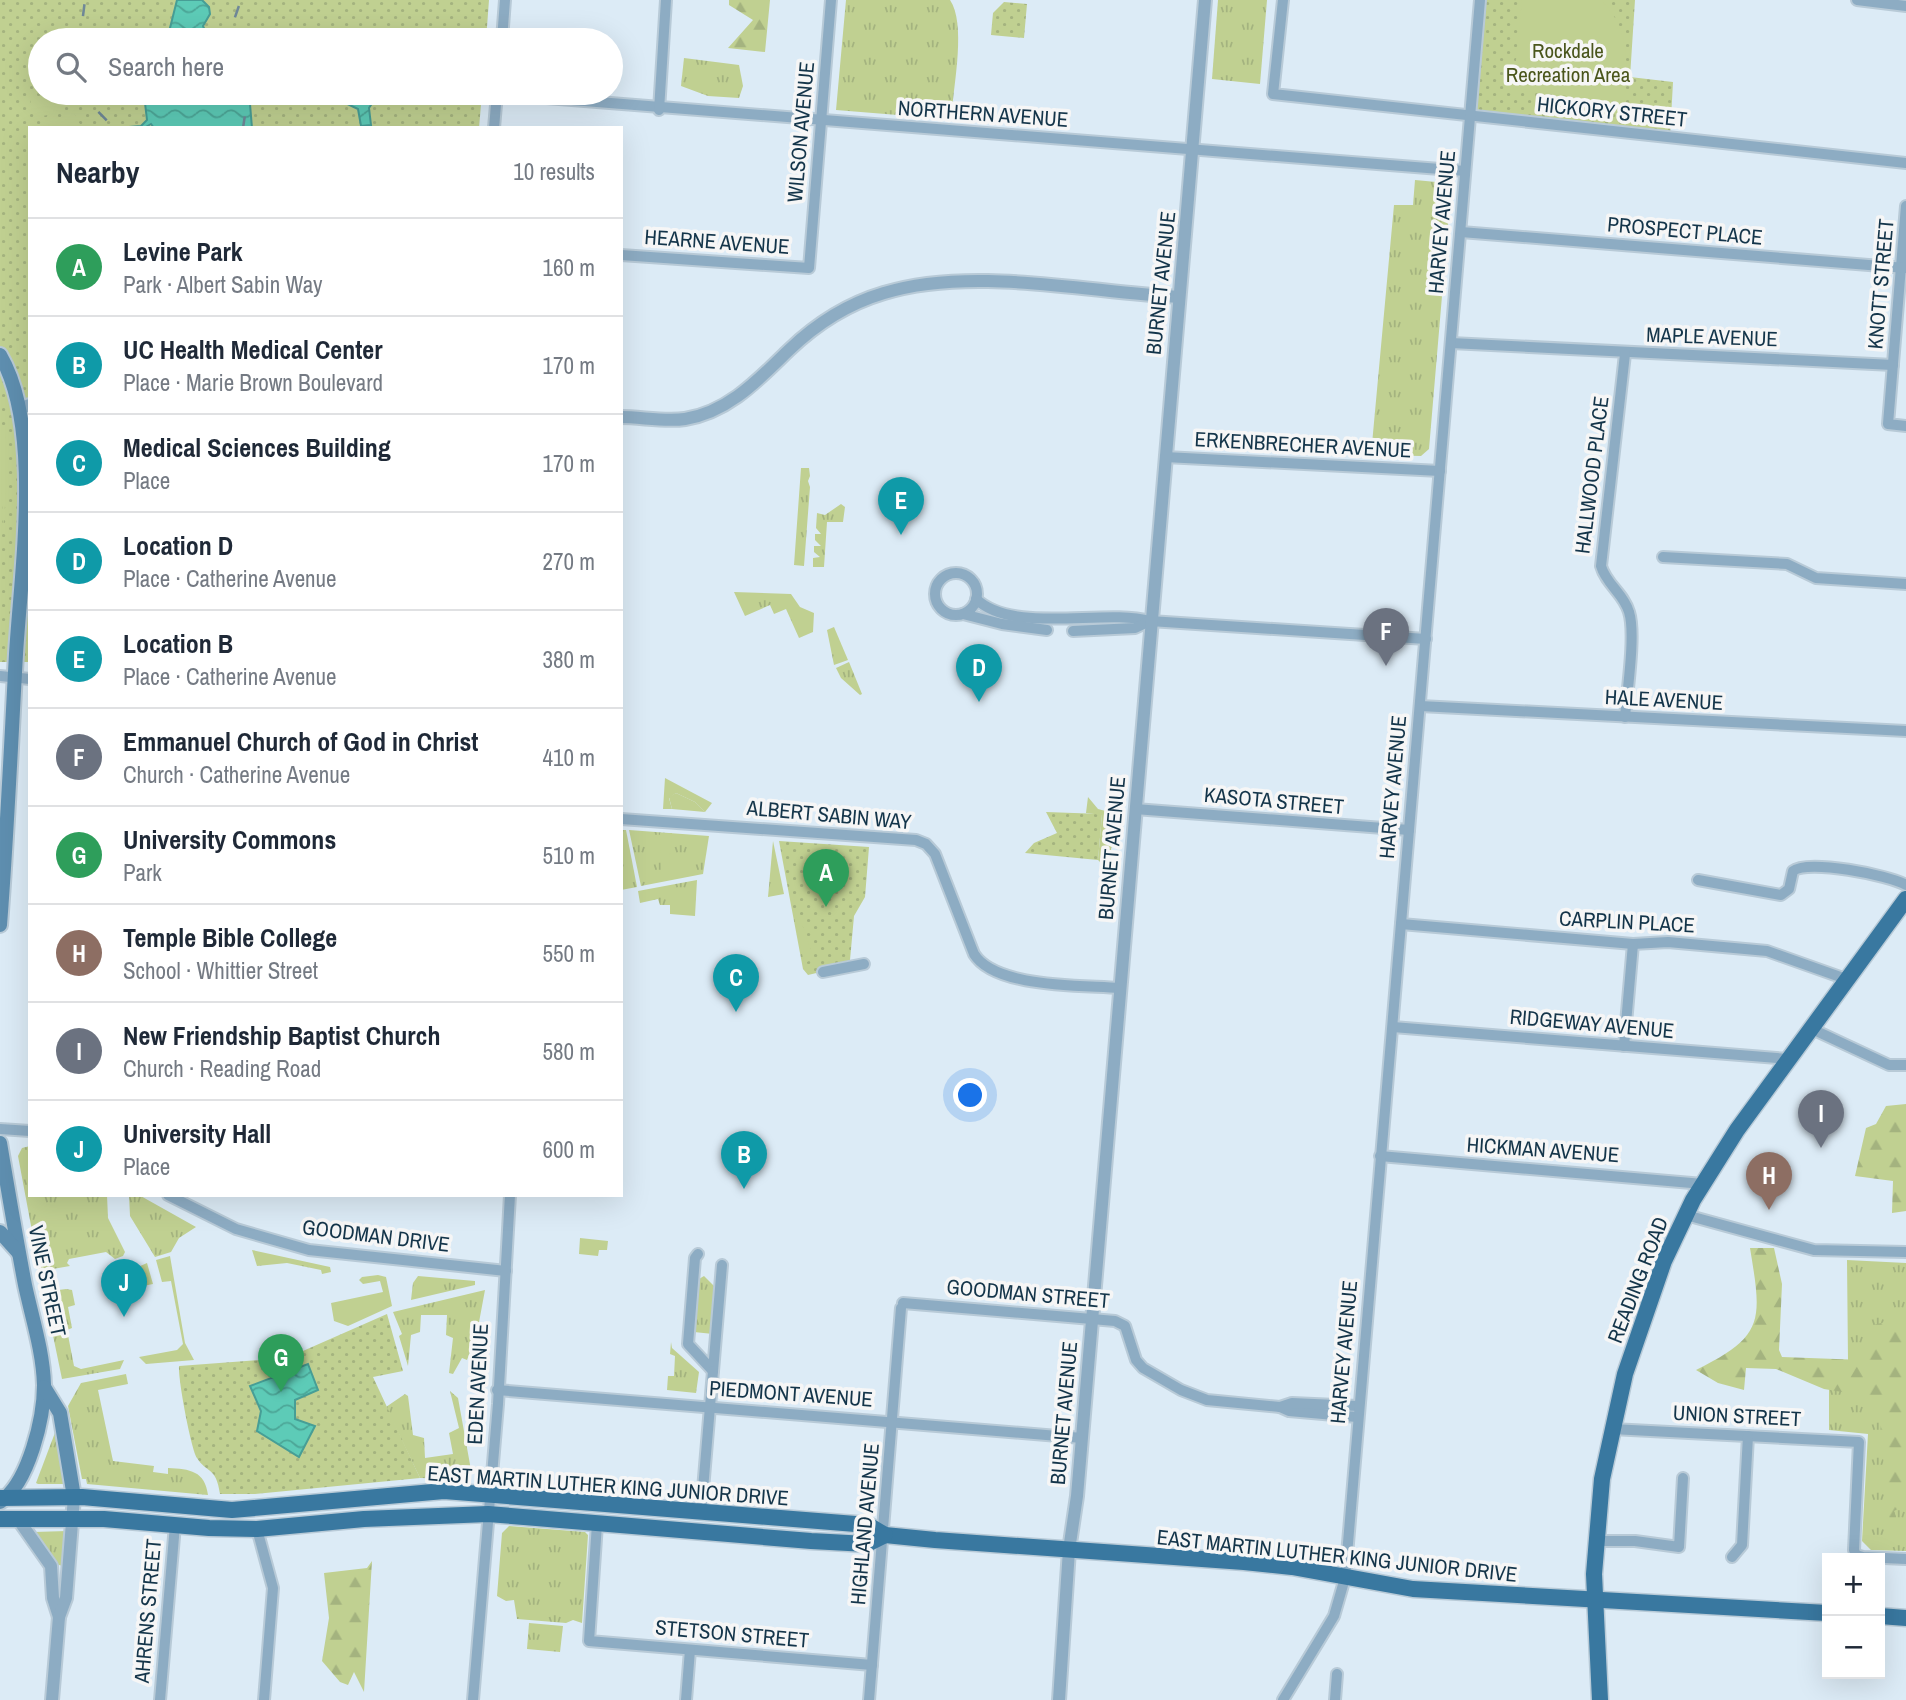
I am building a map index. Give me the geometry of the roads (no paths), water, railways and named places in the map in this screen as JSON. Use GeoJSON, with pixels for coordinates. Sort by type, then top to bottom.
{"type":"FeatureCollection","features":[{"type":"Feature","properties":{"kind":"main road"},"geometry":{"type":"LineString","coordinates":[[0,355],[25,407],[22,678],[0,925]]}},
{"type":"Feature","properties":{"kind":"main road","name":"READING ROAD"},"geometry":{"type":"LineString","coordinates":[[1600,1700],[1595,1541],[1602,1479],[1625,1374],[1664,1261],[1703,1184],[1737,1130],[1906,899]]}},
{"type":"Feature","properties":{"kind":"main road","name":"VINE STREET"},"geometry":{"type":"LineString","coordinates":[[0,1143],[40,1350],[44,1387],[35,1443],[2,1499]]}},
{"type":"Feature","properties":{"kind":"main road"},"geometry":{"type":"LineString","coordinates":[[0,1232],[20,1254]]}},
{"type":"Feature","properties":{"kind":"main road","name":"VINE STREET"},"geometry":{"type":"LineString","coordinates":[[44,1387],[60,1413],[74,1497]]}},
{"type":"Feature","properties":{"kind":"main road","name":"EAST MARTIN LUTHER KING JUNIOR DRIVE"},"geometry":{"type":"LineString","coordinates":[[2,1499],[74,1497],[232,1510],[429,1491],[490,1494],[868,1525],[885,1535],[1256,1563],[1413,1590],[1822,1613]]}},
{"type":"Feature","properties":{"kind":"main road"},"geometry":{"type":"LineString","coordinates":[[2,1499],[5,1520]]}},
{"type":"Feature","properties":{"kind":"main road","name":"EAST MARTIN LUTHER KING JUNIOR DRIVE"},"geometry":{"type":"LineString","coordinates":[[5,1520],[74,1518],[257,1529],[364,1519],[488,1514],[867,1544],[885,1535]]}},
{"type":"Feature","properties":{"kind":"main road"},"geometry":{"type":"LineString","coordinates":[[1885,1616],[1906,1618]]}},
{"type":"Feature","properties":{"kind":"street"},"geometry":{"type":"LineString","coordinates":[[503,28],[505,0]]}},
{"type":"Feature","properties":{"kind":"street"},"geometry":{"type":"LineString","coordinates":[[659,110],[666,0]]}},
{"type":"Feature","properties":{"kind":"street","name":"WILSON AVENUE"},"geometry":{"type":"LineString","coordinates":[[809,268],[831,0]]}},
{"type":"Feature","properties":{"kind":"street","name":"BURNET AVENUE"},"geometry":{"type":"LineString","coordinates":[[1059,1700],[1069,1550],[1082,1438],[1150,621],[1195,149],[1205,0]]}},
{"type":"Feature","properties":{"kind":"street","name":"HICKORY STREET"},"geometry":{"type":"LineString","coordinates":[[1283,0],[1273,94],[1906,163]]}},
{"type":"Feature","properties":{"kind":"street","name":"HARVEY AVENUE"},"geometry":{"type":"LineString","coordinates":[[1283,1700],[1334,1616],[1345,1578],[1480,0]]}},
{"type":"Feature","properties":{"kind":"street"},"geometry":{"type":"LineString","coordinates":[[1857,0],[1906,6]]}},
{"type":"Feature","properties":{"kind":"street"},"geometry":{"type":"LineString","coordinates":[[494,126],[496,105]]}},
{"type":"Feature","properties":{"kind":"street","name":"NORTHERN AVENUE"},"geometry":{"type":"LineString","coordinates":[[608,105],[1465,171]]}},
{"type":"Feature","properties":{"kind":"street","name":"KNOTT STREET"},"geometry":{"type":"LineString","coordinates":[[1894,365],[1906,206]]}},
{"type":"Feature","properties":{"kind":"street","name":"PROSPECT PLACE"},"geometry":{"type":"LineString","coordinates":[[1461,232],[1903,268]]}},
{"type":"Feature","properties":{"kind":"street","name":"HEARNE AVENUE"},"geometry":{"type":"LineString","coordinates":[[623,255],[809,268]]}},
{"type":"Feature","properties":{"kind":"street"},"geometry":{"type":"LineString","coordinates":[[623,417],[685,419],[717,407],[749,390],[829,317],[884,293],[920,285],[979,281],[1179,297]]}},
{"type":"Feature","properties":{"kind":"street","name":"MAPLE AVENUE"},"geometry":{"type":"LineString","coordinates":[[1451,344],[1894,365]]}},
{"type":"Feature","properties":{"kind":"street","name":"HALLWOOD PLACE"},"geometry":{"type":"LineString","coordinates":[[1625,354],[1601,566],[1608,582],[1626,605],[1631,621],[1625,717]]}},
{"type":"Feature","properties":{"kind":"street"},"geometry":{"type":"LineString","coordinates":[[1894,365],[1888,424],[1906,426]]}},
{"type":"Feature","properties":{"kind":"street","name":"ERKENBRECHER AVENUE"},"geometry":{"type":"LineString","coordinates":[[1165,457],[1440,471]]}},
{"type":"Feature","properties":{"kind":"street"},"geometry":{"type":"LineString","coordinates":[[1663,557],[1787,564],[1826,580],[1906,584]]}},
{"type":"Feature","properties":{"kind":"street"},"geometry":{"type":"LineString","coordinates":[[1046,629],[950,614],[939,607],[935,594],[940,581],[951,574],[965,575],[975,585],[976,599],[986,609],[1003,613],[1081,619],[1136,617],[1150,621],[1426,639]]}},
{"type":"Feature","properties":{"kind":"street"},"geometry":{"type":"LineString","coordinates":[[963,614],[976,599]]}},
{"type":"Feature","properties":{"kind":"street"},"geometry":{"type":"LineString","coordinates":[[1073,631],[1135,628],[1150,621]]}},
{"type":"Feature","properties":{"kind":"street"},"geometry":{"type":"LineString","coordinates":[[0,676],[22,678]]}},
{"type":"Feature","properties":{"kind":"street","name":"HALE AVENUE"},"geometry":{"type":"LineString","coordinates":[[1420,706],[1906,731]]}},
{"type":"Feature","properties":{"kind":"street","name":"KASOTA STREET"},"geometry":{"type":"LineString","coordinates":[[1135,809],[1409,830]]}},
{"type":"Feature","properties":{"kind":"street","name":"ALBERT SABIN WAY"},"geometry":{"type":"LineString","coordinates":[[623,819],[916,840],[926,844],[935,854],[974,954],[985,968],[1029,980],[1119,988]]}},
{"type":"Feature","properties":{"kind":"street"},"geometry":{"type":"LineString","coordinates":[[1698,880],[1781,895],[1789,889],[1793,871],[1802,866],[1864,873],[1897,880],[1906,885]]}},
{"type":"Feature","properties":{"kind":"street","name":"CARPLIN PLACE"},"geometry":{"type":"LineString","coordinates":[[1401,924],[1633,944],[1668,942],[1767,951],[1846,979]]}},
{"type":"Feature","properties":{"kind":"street"},"geometry":{"type":"LineString","coordinates":[[1624,1046],[1633,944]]}},
{"type":"Feature","properties":{"kind":"street"},"geometry":{"type":"LineString","coordinates":[[823,972],[864,964]]}},
{"type":"Feature","properties":{"kind":"street","name":"RIDGEWAY AVENUE"},"geometry":{"type":"LineString","coordinates":[[1393,1027],[1788,1059]]}},
{"type":"Feature","properties":{"kind":"street"},"geometry":{"type":"LineString","coordinates":[[1812,1029],[1889,1065],[1906,1065]]}},
{"type":"Feature","properties":{"kind":"street"},"geometry":{"type":"LineString","coordinates":[[0,1129],[28,1131]]}},
{"type":"Feature","properties":{"kind":"street","name":"HICKMAN AVENUE"},"geometry":{"type":"LineString","coordinates":[[1380,1156],[1703,1184]]}},
{"type":"Feature","properties":{"kind":"street","name":"GOODMAN DRIVE"},"geometry":{"type":"LineString","coordinates":[[172,1197],[236,1229],[309,1250],[506,1271]]}},
{"type":"Feature","properties":{"kind":"street","name":"EDEN AVENUE"},"geometry":{"type":"LineString","coordinates":[[473,1700],[510,1197]]}},
{"type":"Feature","properties":{"kind":"street"},"geometry":{"type":"LineString","coordinates":[[1686,1215],[1814,1250],[1906,1252]]}},
{"type":"Feature","properties":{"kind":"street"},"geometry":{"type":"LineString","coordinates":[[698,1254],[694,1266],[688,1344],[713,1371]]}},
{"type":"Feature","properties":{"kind":"street"},"geometry":{"type":"LineString","coordinates":[[701,1513],[722,1265]]}},
{"type":"Feature","properties":{"kind":"street","name":"GOODMAN STREET"},"geometry":{"type":"LineString","coordinates":[[902,1306],[1115,1321],[1125,1326],[1136,1360],[1143,1368],[1181,1390],[1215,1401],[1280,1407],[1292,1402],[1358,1411]]}},
{"type":"Feature","properties":{"kind":"street","name":"HIGHLAND AVENUE"},"geometry":{"type":"LineString","coordinates":[[869,1700],[885,1535],[902,1306]]}},
{"type":"Feature","properties":{"kind":"street","name":"PIEDMONT AVENUE"},"geometry":{"type":"LineString","coordinates":[[497,1390],[1082,1438]]}},
{"type":"Feature","properties":{"kind":"street","name":"UNION STREET"},"geometry":{"type":"LineString","coordinates":[[1612,1429],[1859,1442],[1856,1555],[1906,1559]]}},
{"type":"Feature","properties":{"kind":"street"},"geometry":{"type":"LineString","coordinates":[[1732,1557],[1742,1545],[1748,1436]]}},
{"type":"Feature","properties":{"kind":"street"},"geometry":{"type":"LineString","coordinates":[[1595,1541],[1635,1541],[1679,1547],[1683,1478]]}},
{"type":"Feature","properties":{"kind":"street"},"geometry":{"type":"LineString","coordinates":[[52,1700],[59,1617],[66,1598],[74,1497]]}},
{"type":"Feature","properties":{"kind":"street"},"geometry":{"type":"LineString","coordinates":[[5,1520],[51,1566],[53,1598],[59,1617]]}},
{"type":"Feature","properties":{"kind":"street","name":"STETSON STREET"},"geometry":{"type":"LineString","coordinates":[[597,1524],[589,1641],[872,1665]]}},
{"type":"Feature","properties":{"kind":"street","name":"AHRENS STREET"},"geometry":{"type":"LineString","coordinates":[[160,1700],[175,1525]]}},
{"type":"Feature","properties":{"kind":"street"},"geometry":{"type":"LineString","coordinates":[[257,1529],[273,1588],[264,1700]]}},
{"type":"Feature","properties":{"kind":"street"},"geometry":{"type":"LineString","coordinates":[[686,1700],[690,1650]]}},
{"type":"Feature","properties":{"kind":"street"},"geometry":{"type":"LineString","coordinates":[[1335,1700],[1337,1674]]}},
{"type":"Feature","properties":{"kind":"water"},"geometry":{"type":"Polygon","coordinates":[[[177,0],[202,0],[209,7],[210,14],[204,28],[170,28],[177,0]]]}},
{"type":"Feature","properties":{"kind":"water"},"geometry":{"type":"Polygon","coordinates":[[[145,105],[250,105],[252,126],[141,126],[147,120],[145,105]]]}},
{"type":"Feature","properties":{"kind":"water"},"geometry":{"type":"Polygon","coordinates":[[[349,105],[371,105],[371,125],[361,126],[358,109],[349,105]]]}},
{"type":"Feature","properties":{"kind":"water"},"geometry":{"type":"Polygon","coordinates":[[[308,1364],[318,1390],[295,1400],[295,1419],[315,1426],[299,1457],[257,1431],[261,1411],[250,1386],[308,1364]]]}},
{"type":"Feature","properties":{"kind":"railway"},"geometry":{"type":"LineString","coordinates":[[82,28],[85,0]]}},
{"type":"Feature","properties":{"kind":"railway"},"geometry":{"type":"LineString","coordinates":[[231,28],[241,0]]}},
{"type":"Feature","properties":{"kind":"railway"},"geometry":{"type":"LineString","coordinates":[[92,105],[112,126]]}},
{"type":"Feature","properties":{"kind":"railway"},"geometry":{"type":"LineString","coordinates":[[243,105],[243,126]]}},
{"type":"Feature","properties":{"kind":"place","name":"Location B"},"geometry":{"type":"Point","coordinates":[901,535]}},
{"type":"Feature","properties":{"kind":"place","name":"Emmanuel Church of God in Christ"},"geometry":{"type":"Point","coordinates":[1386,666]}},
{"type":"Feature","properties":{"kind":"place","name":"Location D"},"geometry":{"type":"Point","coordinates":[979,702]}},
{"type":"Feature","properties":{"kind":"place","name":"Levine Park"},"geometry":{"type":"Point","coordinates":[826,907]}},
{"type":"Feature","properties":{"kind":"place","name":"Medical Sciences Building"},"geometry":{"type":"Point","coordinates":[736,1012]}},
{"type":"Feature","properties":{"kind":"place","name":"New Friendship Baptist Church"},"geometry":{"type":"Point","coordinates":[1821,1148]}},
{"type":"Feature","properties":{"kind":"place","name":"UC Health Medical Center"},"geometry":{"type":"Point","coordinates":[744,1189]}},
{"type":"Feature","properties":{"kind":"place","name":"Temple Bible College"},"geometry":{"type":"Point","coordinates":[1769,1210]}},
{"type":"Feature","properties":{"kind":"place","name":"University Hall"},"geometry":{"type":"Point","coordinates":[124,1317]}},
{"type":"Feature","properties":{"kind":"place","name":"University Commons"},"geometry":{"type":"Point","coordinates":[281,1392]}},
{"type":"Feature","properties":{"kind":"park label","name":"Rockdale Recreation Area"},"geometry":{"type":"Point","coordinates":[1568,63]}}]}
